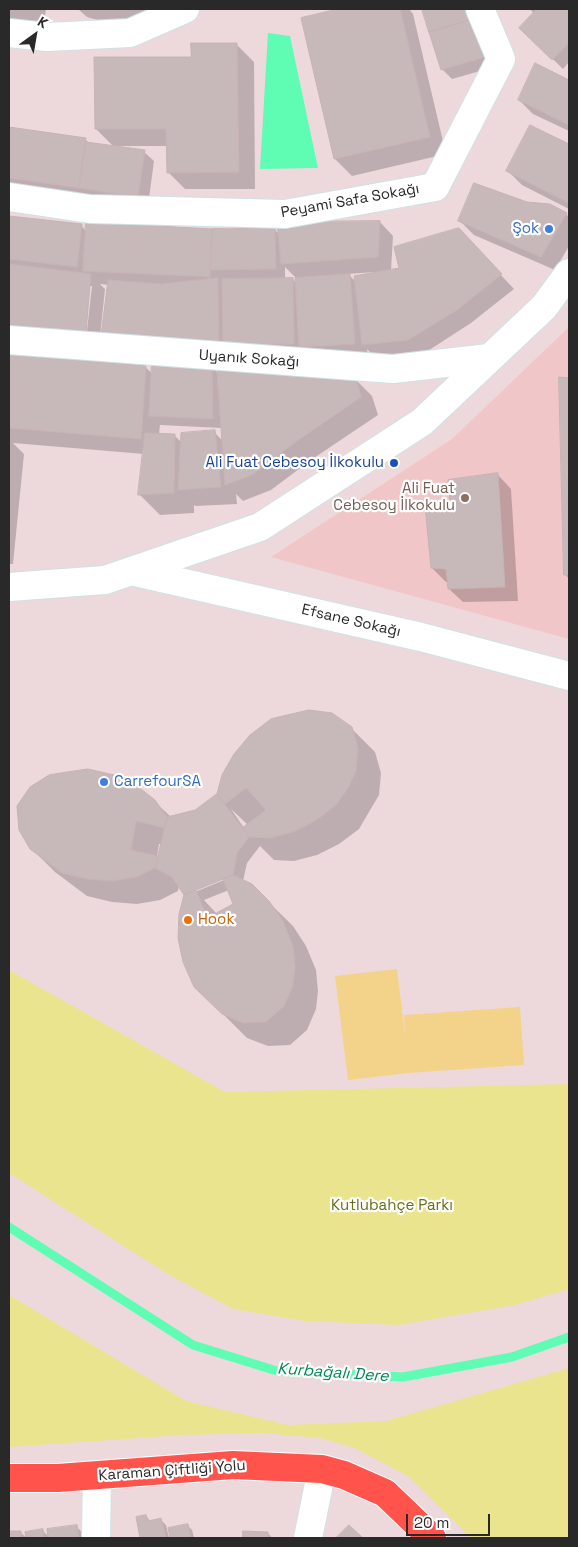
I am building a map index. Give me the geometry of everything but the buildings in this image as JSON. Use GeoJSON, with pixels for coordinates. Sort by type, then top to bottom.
{"type":"FeatureCollection","features":[{"type":"Feature","properties":{"kind":"main road","name":"Karaman Çiftliği Yolu"},"geometry":{"type":"LineString","coordinates":[[9,1478],[97,1475],[233,1465],[322,1469],[344,1475],[385,1493],[432,1538]]}},
{"type":"Feature","properties":{"kind":"street"},"geometry":{"type":"LineString","coordinates":[[9,33],[47,38],[130,34],[185,9]]}},
{"type":"Feature","properties":{"kind":"street","name":"Peyami Safa Sokağı"},"geometry":{"type":"LineString","coordinates":[[9,197],[90,209],[285,214],[435,187],[501,58],[480,9]]}},
{"type":"Feature","properties":{"kind":"street"},"geometry":{"type":"LineString","coordinates":[[9,586],[105,580],[260,527],[422,422],[544,306],[569,273]]}},
{"type":"Feature","properties":{"kind":"street","name":"Uyanık Sokağı"},"geometry":{"type":"LineString","coordinates":[[9,340],[393,369],[489,358]]}},
{"type":"Feature","properties":{"kind":"street","name":"Efsane Sokağı"},"geometry":{"type":"LineString","coordinates":[[132,571],[421,637],[569,676]]}},
{"type":"Feature","properties":{"kind":"street"},"geometry":{"type":"LineString","coordinates":[[308,1538],[322,1469]]}},
{"type":"Feature","properties":{"kind":"street"},"geometry":{"type":"LineString","coordinates":[[96,1538],[97,1475]]}},
{"type":"Feature","properties":{"kind":"shaded area"},"geometry":{"type":"Polygon","coordinates":[[[268,33],[290,36],[318,168],[260,169],[268,33]]]}},
{"type":"Feature","properties":{"kind":"shaded area","name":"Ali Fuat Cebesoy İlkokulu"},"geometry":{"type":"Polygon","coordinates":[[[569,327],[569,639],[271,557],[452,439],[569,327]]]}},
{"type":"Feature","properties":{"kind":"shaded area"},"geometry":{"type":"Polygon","coordinates":[[[397,969],[405,1035],[404,1015],[520,1007],[524,1065],[408,1073],[348,1080],[335,976],[397,969]]]}},
{"type":"Feature","properties":{"kind":"green space","name":"Kutlubahçe Parkı"},"geometry":{"type":"Polygon","coordinates":[[[9,970],[225,1092],[569,1084],[569,1289],[515,1305],[398,1325],[305,1321],[233,1309],[166,1273],[9,1173],[9,970]]]}},
{"type":"Feature","properties":{"kind":"green space"},"geometry":{"type":"Polygon","coordinates":[[[9,1295],[186,1401],[288,1425],[386,1421],[569,1368],[569,1538],[471,1538],[409,1477],[355,1448],[320,1438],[264,1433],[182,1435],[9,1447],[9,1295]]]}},
{"type":"Feature","properties":{"kind":"waterway","name":"Kurbağalı Dere"},"geometry":{"type":"LineString","coordinates":[[9,1227],[193,1345],[277,1371],[403,1377],[512,1357],[569,1337]]}},
{"type":"Feature","properties":{"kind":"place","name":"Şok"},"geometry":{"type":"Point","coordinates":[549,229]}},
{"type":"Feature","properties":{"kind":"place","name":"Ali̇ Fuat Cebesoy İlkokulu"},"geometry":{"type":"Point","coordinates":[394,463]}},
{"type":"Feature","properties":{"kind":"place","name":"Ali Fuat Cebesoy İlkokulu"},"geometry":{"type":"Point","coordinates":[465,498]}},
{"type":"Feature","properties":{"kind":"place","name":"CarrefourSA"},"geometry":{"type":"Point","coordinates":[104,782]}},
{"type":"Feature","properties":{"kind":"place","name":"Hook"},"geometry":{"type":"Point","coordinates":[188,920]}}]}
